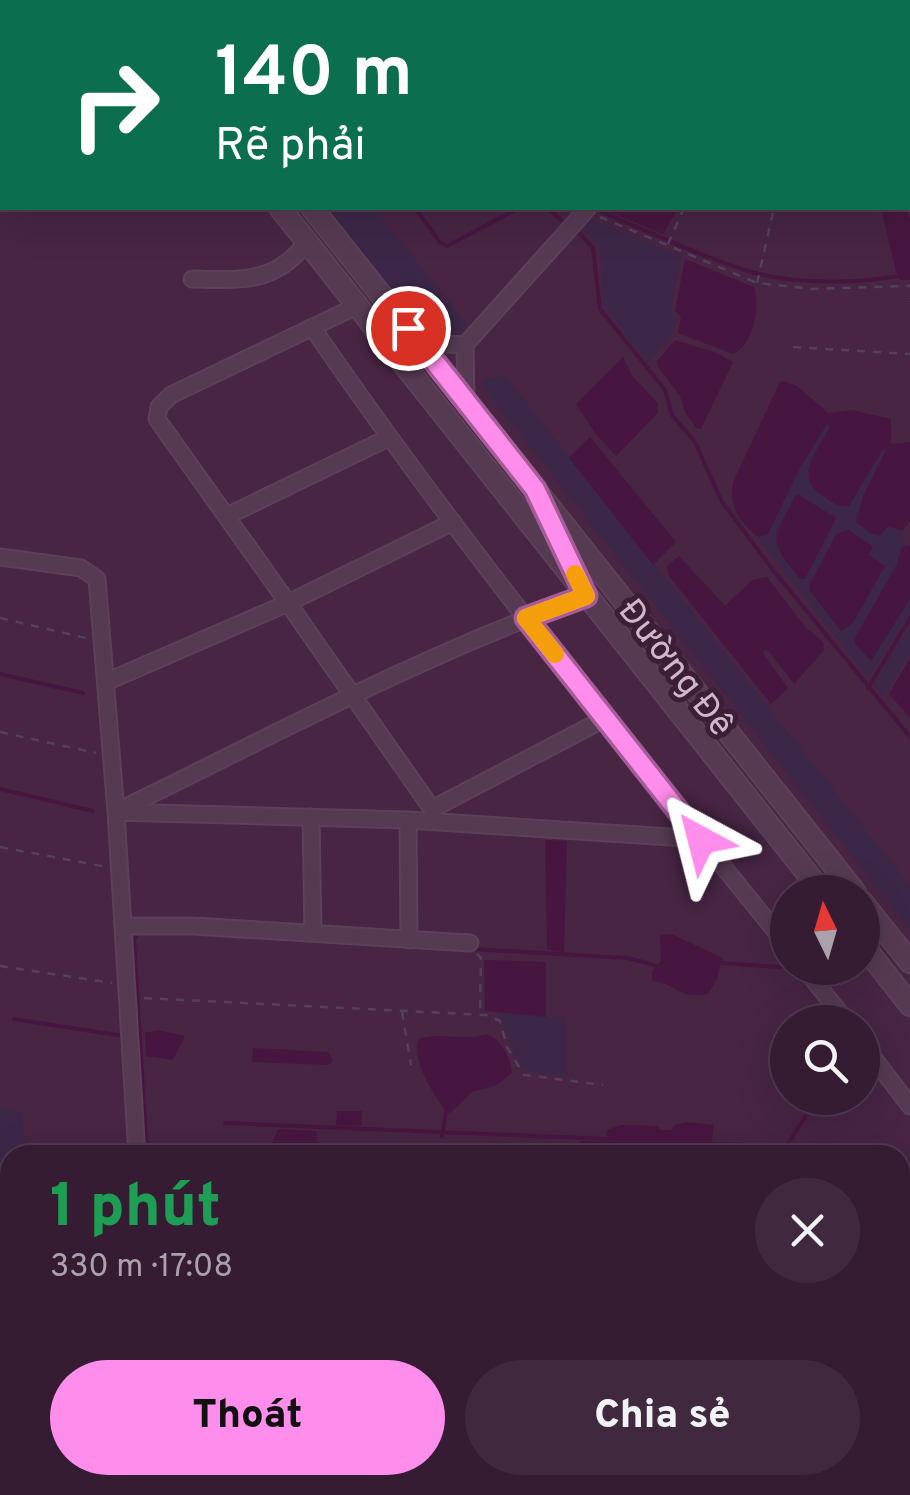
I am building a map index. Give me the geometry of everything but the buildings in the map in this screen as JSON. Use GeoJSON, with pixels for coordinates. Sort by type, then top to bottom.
{"type":"FeatureCollection","features":[{"type":"Feature","properties":{"kind":"street","name":"Đường Đê"},"geometry":{"type":"LineString","coordinates":[[282,210],[808,875]]}},
{"type":"Feature","properties":{"kind":"street","name":"Đường Đê"},"geometry":{"type":"LineString","coordinates":[[314,210],[842,875]]}},
{"type":"Feature","properties":{"kind":"street"},"geometry":{"type":"LineString","coordinates":[[467,406],[465,345],[585,210]]}},
{"type":"Feature","properties":{"kind":"street"},"geometry":{"type":"LineString","coordinates":[[192,279],[265,275],[294,259],[307,242]]}},
{"type":"Feature","properties":{"kind":"street"},"geometry":{"type":"LineString","coordinates":[[359,304],[170,395],[158,407],[157,419],[354,696],[430,816]]}},
{"type":"Feature","properties":{"kind":"street"},"geometry":{"type":"LineString","coordinates":[[312,328],[388,438],[526,618],[770,925]]}},
{"type":"Feature","properties":{"kind":"street"},"geometry":{"type":"LineString","coordinates":[[408,328],[447,344],[465,345]]}},
{"type":"Feature","properties":{"kind":"street"},"geometry":{"type":"LineString","coordinates":[[227,516],[388,438]]}},
{"type":"Feature","properties":{"kind":"street"},"geometry":{"type":"LineString","coordinates":[[116,812],[354,696],[526,618],[586,596],[535,489]]}},
{"type":"Feature","properties":{"kind":"street"},"geometry":{"type":"LineString","coordinates":[[106,682],[288,603],[453,522]]}},
{"type":"Feature","properties":{"kind":"street"},"geometry":{"type":"LineString","coordinates":[[0,557],[81,568],[97,579],[136,1145]]}},
{"type":"Feature","properties":{"kind":"street"},"geometry":{"type":"LineString","coordinates":[[430,816],[606,718]]}},
{"type":"Feature","properties":{"kind":"street"},"geometry":{"type":"LineString","coordinates":[[116,812],[408,820],[430,816],[701,840]]}},
{"type":"Feature","properties":{"kind":"street"},"geometry":{"type":"LineString","coordinates":[[311,817],[313,932]]}},
{"type":"Feature","properties":{"kind":"street"},"geometry":{"type":"LineString","coordinates":[[408,820],[409,940]]}},
{"type":"Feature","properties":{"kind":"street"},"geometry":{"type":"LineString","coordinates":[[880,924],[910,962]]}},
{"type":"Feature","properties":{"kind":"street"},"geometry":{"type":"LineString","coordinates":[[124,926],[313,932],[473,949]]}},
{"type":"Feature","properties":{"kind":"street"},"geometry":{"type":"LineString","coordinates":[[880,967],[910,1005]]}},
{"type":"Feature","properties":{"kind":"street"},"geometry":{"type":"LineString","coordinates":[[818,985],[833,1005]]}},
{"type":"Feature","properties":{"kind":"street"},"geometry":{"type":"LineString","coordinates":[[880,1067],[910,1106]]}},
{"type":"Feature","properties":{"kind":"path"},"geometry":{"type":"LineString","coordinates":[[588,210],[757,283],[813,289],[910,286]]}},
{"type":"Feature","properties":{"kind":"path"},"geometry":{"type":"LineString","coordinates":[[668,246],[683,210]]}},
{"type":"Feature","properties":{"kind":"path"},"geometry":{"type":"LineString","coordinates":[[757,283],[774,210]]}},
{"type":"Feature","properties":{"kind":"path"},"geometry":{"type":"LineString","coordinates":[[793,347],[910,354]]}},
{"type":"Feature","properties":{"kind":"path"},"geometry":{"type":"LineString","coordinates":[[0,618],[103,639]]}},
{"type":"Feature","properties":{"kind":"path"},"geometry":{"type":"LineString","coordinates":[[0,732],[112,756]]}},
{"type":"Feature","properties":{"kind":"path"},"geometry":{"type":"LineString","coordinates":[[0,847],[120,870]]}},
{"type":"Feature","properties":{"kind":"path"},"geometry":{"type":"LineString","coordinates":[[473,949],[481,958],[480,1014]]}},
{"type":"Feature","properties":{"kind":"path"},"geometry":{"type":"LineString","coordinates":[[0,966],[127,992],[480,1014],[500,1021],[506,1047],[524,1076],[603,1085]]}},
{"type":"Feature","properties":{"kind":"path"},"geometry":{"type":"LineString","coordinates":[[401,1010],[411,1064]]}},
{"type":"Feature","properties":{"kind":"shaded area"},"geometry":{"type":"Polygon","coordinates":[[[321,210],[375,210],[468,325],[464,332],[447,336],[433,333],[405,316],[321,210]]]}},
{"type":"Feature","properties":{"kind":"shaded area"},"geometry":{"type":"Polygon","coordinates":[[[605,210],[677,210],[663,234],[605,210]]]}},
{"type":"Feature","properties":{"kind":"shaded area"},"geometry":{"type":"Polygon","coordinates":[[[881,210],[906,210],[910,220],[910,280],[900,280],[881,210]]]}},
{"type":"Feature","properties":{"kind":"shaded area"},"geometry":{"type":"Polygon","coordinates":[[[587,218],[681,257],[670,313],[678,320],[669,338],[647,363],[603,304],[600,245],[583,228],[587,218]]]}},
{"type":"Feature","properties":{"kind":"shaded area"},"geometry":{"type":"Polygon","coordinates":[[[685,259],[754,287],[754,325],[746,343],[733,354],[678,333],[681,317],[675,311],[685,259]]]}},
{"type":"Feature","properties":{"kind":"shaded area"},"geometry":{"type":"Polygon","coordinates":[[[675,340],[733,362],[701,429],[696,428],[680,396],[658,367],[657,361],[675,340]]]}},
{"type":"Feature","properties":{"kind":"shaded area"},"geometry":{"type":"Polygon","coordinates":[[[623,357],[632,376],[658,403],[658,413],[616,456],[576,404],[623,357]]]}},
{"type":"Feature","properties":{"kind":"shaded area"},"geometry":{"type":"Polygon","coordinates":[[[505,376],[910,886],[910,929],[880,891],[880,875],[867,875],[486,391],[482,380],[505,376]]]}},
{"type":"Feature","properties":{"kind":"shaded area"},"geometry":{"type":"Polygon","coordinates":[[[780,382],[797,386],[828,413],[852,410],[891,419],[891,444],[910,442],[910,521],[902,531],[888,526],[880,536],[856,522],[863,496],[887,448],[849,506],[837,505],[810,482],[810,464],[830,426],[828,423],[801,466],[768,534],[759,537],[740,519],[732,497],[734,480],[780,382]]]}},
{"type":"Feature","properties":{"kind":"shaded area"},"geometry":{"type":"Polygon","coordinates":[[[828,423],[807,473],[839,507],[849,505],[887,448],[880,536],[888,526],[902,531],[900,536],[907,545],[901,549],[897,564],[855,637],[855,644],[871,661],[910,599],[910,613],[868,678],[753,533],[760,537],[768,534],[801,466],[828,423]],[[799,495],[776,538],[781,554],[799,579],[836,518],[799,495]],[[848,530],[809,586],[884,565],[869,555],[873,546],[848,530]]]}},
{"type":"Feature","properties":{"kind":"shaded area"},"geometry":{"type":"Polygon","coordinates":[[[590,437],[676,542],[653,565],[569,458],[590,437]]]}},
{"type":"Feature","properties":{"kind":"shaded area"},"geometry":{"type":"Polygon","coordinates":[[[799,495],[836,518],[805,579],[800,579],[789,566],[776,539],[787,511],[799,495]]]}},
{"type":"Feature","properties":{"kind":"shaded area"},"geometry":{"type":"Polygon","coordinates":[[[848,530],[873,546],[869,555],[885,566],[853,623],[841,631],[809,586],[836,534],[848,530]]]}},
{"type":"Feature","properties":{"kind":"shaded area"},"geometry":{"type":"Polygon","coordinates":[[[907,545],[910,599],[871,661],[855,644],[855,638],[897,564],[901,549],[907,545]]]}},
{"type":"Feature","properties":{"kind":"shaded area"},"geometry":{"type":"Polygon","coordinates":[[[679,556],[725,606],[752,580],[767,577],[805,627],[823,642],[824,650],[794,684],[767,649],[762,652],[788,688],[771,704],[669,576],[667,566],[679,556]]]}},
{"type":"Feature","properties":{"kind":"shaded area"},"geometry":{"type":"Polygon","coordinates":[[[910,624],[910,653],[883,697],[873,685],[910,624]]]}},
{"type":"Feature","properties":{"kind":"shaded area"},"geometry":{"type":"Polygon","coordinates":[[[910,658],[910,718],[889,694],[910,658]]]}},
{"type":"Feature","properties":{"kind":"shaded area"},"geometry":{"type":"Polygon","coordinates":[[[545,840],[567,841],[564,952],[547,950],[545,840]]]}},
{"type":"Feature","properties":{"kind":"shaded area"},"geometry":{"type":"Polygon","coordinates":[[[672,934],[722,958],[708,994],[690,995],[652,981],[652,971],[661,961],[660,935],[672,934]]]}},
{"type":"Feature","properties":{"kind":"shaded area"},"geometry":{"type":"Polygon","coordinates":[[[484,960],[546,962],[546,1017],[485,1011],[484,960]]]}},
{"type":"Feature","properties":{"kind":"shaded area"},"geometry":{"type":"Polygon","coordinates":[[[497,1013],[565,1018],[566,1078],[521,1070],[497,1013]]]}},
{"type":"Feature","properties":{"kind":"shaded area"},"geometry":{"type":"Polygon","coordinates":[[[157,1030],[185,1036],[173,1060],[146,1056],[145,1033],[157,1030]]]}},
{"type":"Feature","properties":{"kind":"shaded area"},"geometry":{"type":"Polygon","coordinates":[[[486,1034],[504,1050],[512,1073],[497,1085],[472,1092],[450,1113],[446,1112],[421,1067],[419,1039],[486,1034]]]}},
{"type":"Feature","properties":{"kind":"shaded area"},"geometry":{"type":"Polygon","coordinates":[[[253,1048],[328,1052],[333,1061],[328,1065],[252,1062],[253,1048]]]}},
{"type":"Feature","properties":{"kind":"shaded area"},"geometry":{"type":"Polygon","coordinates":[[[0,1106],[12,1112],[22,1111],[24,1145],[0,1145],[0,1106]]]}},
{"type":"Feature","properties":{"kind":"shaded area"},"geometry":{"type":"Polygon","coordinates":[[[337,1111],[362,1111],[362,1126],[336,1125],[337,1111]]]}},
{"type":"Feature","properties":{"kind":"shaded area"},"geometry":{"type":"Polygon","coordinates":[[[687,1122],[714,1125],[711,1145],[580,1145],[580,1141],[606,1141],[607,1130],[621,1125],[658,1126],[660,1130],[672,1130],[673,1126],[687,1122]]]}},
{"type":"Feature","properties":{"kind":"shaded area"},"geometry":{"type":"Polygon","coordinates":[[[278,1129],[316,1131],[318,1144],[274,1145],[278,1129]]]}},
{"type":"Feature","properties":{"kind":"waterway"},"geometry":{"type":"LineString","coordinates":[[416,210],[447,246],[515,210]]}},
{"type":"Feature","properties":{"kind":"waterway"},"geometry":{"type":"LineString","coordinates":[[550,210],[561,220]]}},
{"type":"Feature","properties":{"kind":"waterway"},"geometry":{"type":"LineString","coordinates":[[601,212],[713,259],[768,276],[824,281],[898,276]]}},
{"type":"Feature","properties":{"kind":"waterway"},"geometry":{"type":"LineString","coordinates":[[580,234],[593,248],[600,309],[665,390],[672,415],[695,442],[722,502],[910,737]]}},
{"type":"Feature","properties":{"kind":"waterway"},"geometry":{"type":"LineString","coordinates":[[868,688],[910,618]]}},
{"type":"Feature","properties":{"kind":"waterway"},"geometry":{"type":"LineString","coordinates":[[0,674],[83,693]]}},
{"type":"Feature","properties":{"kind":"waterway"},"geometry":{"type":"LineString","coordinates":[[0,789],[93,811]]}},
{"type":"Feature","properties":{"kind":"waterway"},"geometry":{"type":"LineString","coordinates":[[710,861],[770,937]]}},
{"type":"Feature","properties":{"kind":"waterway"},"geometry":{"type":"LineString","coordinates":[[139,932],[134,940],[146,1145]]}},
{"type":"Feature","properties":{"kind":"waterway"},"geometry":{"type":"LineString","coordinates":[[472,949],[628,958],[658,966]]}},
{"type":"Feature","properties":{"kind":"waterway"},"geometry":{"type":"LineString","coordinates":[[721,963],[770,966]]}},
{"type":"Feature","properties":{"kind":"waterway"},"geometry":{"type":"LineString","coordinates":[[808,985],[823,1005]]}},
{"type":"Feature","properties":{"kind":"waterway"},"geometry":{"type":"LineString","coordinates":[[14,1019],[123,1036]]}},
{"type":"Feature","properties":{"kind":"waterway"},"geometry":{"type":"LineString","coordinates":[[442,1136],[446,1112]]}},
{"type":"Feature","properties":{"kind":"waterway"},"geometry":{"type":"LineString","coordinates":[[787,1145],[806,1115]]}},
{"type":"Feature","properties":{"kind":"waterway"},"geometry":{"type":"LineString","coordinates":[[225,1123],[607,1139]]}},
{"type":"Feature","properties":{"kind":"waterway"},"geometry":{"type":"LineString","coordinates":[[709,1144],[748,1145]]}},
{"type":"Feature","properties":{"kind":"slow traffic"},"geometry":{"type":"LineString","coordinates":[[555,654],[526,618],[586,596],[575,574]]}},
{"type":"Feature","properties":{"kind":"route"},"geometry":{"type":"LineString","coordinates":[[408,328],[535,489],[586,596],[526,618],[701,840]]}}]}
